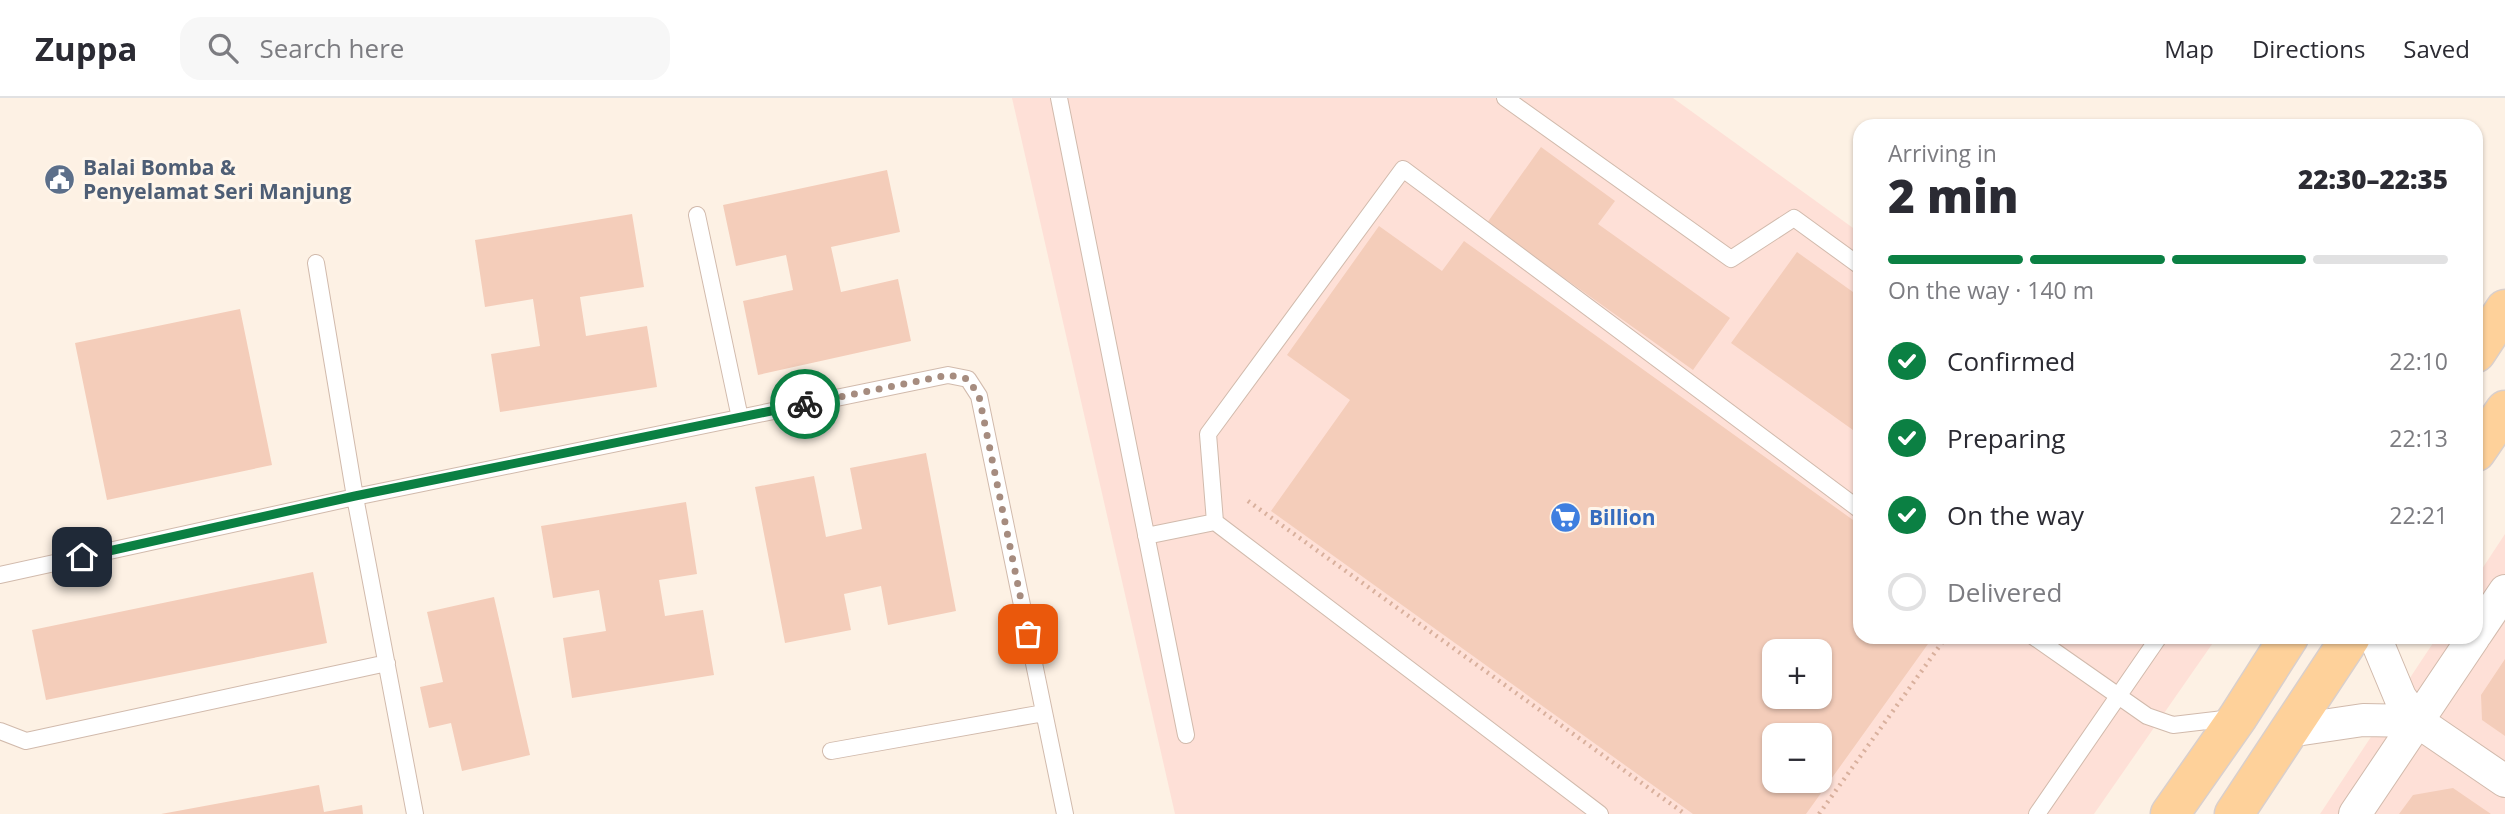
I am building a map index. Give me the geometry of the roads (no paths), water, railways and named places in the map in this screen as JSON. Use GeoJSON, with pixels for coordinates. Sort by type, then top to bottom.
{"type":"FeatureCollection","features":[{"type":"Feature","properties":{"kind":"main road"},"geometry":{"type":"LineString","coordinates":[[2483,342],[2505,309]]}},
{"type":"Feature","properties":{"kind":"main road"},"geometry":{"type":"LineString","coordinates":[[2483,442],[2505,410]]}},
{"type":"Feature","properties":{"kind":"main road"},"geometry":{"type":"LineString","coordinates":[[2170,814],[2238,717],[2285,644]]}},
{"type":"Feature","properties":{"kind":"main road"},"geometry":{"type":"LineString","coordinates":[[2234,814],[2346,644]]}},
{"type":"Feature","properties":{"kind":"street"},"geometry":{"type":"LineString","coordinates":[[2483,624],[2505,591]]}},
{"type":"Feature","properties":{"kind":"street"},"geometry":{"type":"LineString","coordinates":[[2378,644],[2400,697],[2417,721],[2505,781]]}},
{"type":"Feature","properties":{"kind":"street"},"geometry":{"type":"LineString","coordinates":[[2355,814],[2470,644]]}},
{"type":"Feature","properties":{"kind":"street"},"geometry":{"type":"LineString","coordinates":[[2289,731],[2363,720],[2417,721]]}},
{"type":"Feature","properties":{"kind":"lane"},"geometry":{"type":"LineString","coordinates":[[1059,98],[1186,735]]}},
{"type":"Feature","properties":{"kind":"lane"},"geometry":{"type":"LineString","coordinates":[[1505,98],[1731,259],[1794,218],[1853,261]]}},
{"type":"Feature","properties":{"kind":"lane"},"geometry":{"type":"LineString","coordinates":[[1600,814],[1215,522],[1208,434],[1403,169],[1853,505]]}},
{"type":"Feature","properties":{"kind":"lane"},"geometry":{"type":"LineString","coordinates":[[698,215],[740,418]]}},
{"type":"Feature","properties":{"kind":"lane"},"geometry":{"type":"LineString","coordinates":[[316,262],[355,496],[415,814]]}},
{"type":"Feature","properties":{"kind":"lane"},"geometry":{"type":"LineString","coordinates":[[0,575],[355,496],[948,375],[968,379],[979,396],[1065,814]]}},
{"type":"Feature","properties":{"kind":"lane"},"geometry":{"type":"LineString","coordinates":[[1146,536],[1215,522]]}},
{"type":"Feature","properties":{"kind":"lane"},"geometry":{"type":"LineString","coordinates":[[2044,644],[2147,716],[2173,725],[2238,717]]}},
{"type":"Feature","properties":{"kind":"lane"},"geometry":{"type":"LineString","coordinates":[[2038,814],[2155,644]]}},
{"type":"Feature","properties":{"kind":"lane"},"geometry":{"type":"LineString","coordinates":[[0,731],[26,741],[387,663]]}},
{"type":"Feature","properties":{"kind":"lane"},"geometry":{"type":"LineString","coordinates":[[831,751],[1044,713]]}},
{"type":"Feature","properties":{"kind":"place","name":"Balai Bomba & Penyelamat Seri Manjung"},"geometry":{"type":"Point","coordinates":[60,180]}},
{"type":"Feature","properties":{"kind":"place","name":"Billion"},"geometry":{"type":"Point","coordinates":[1566,518]}}]}
